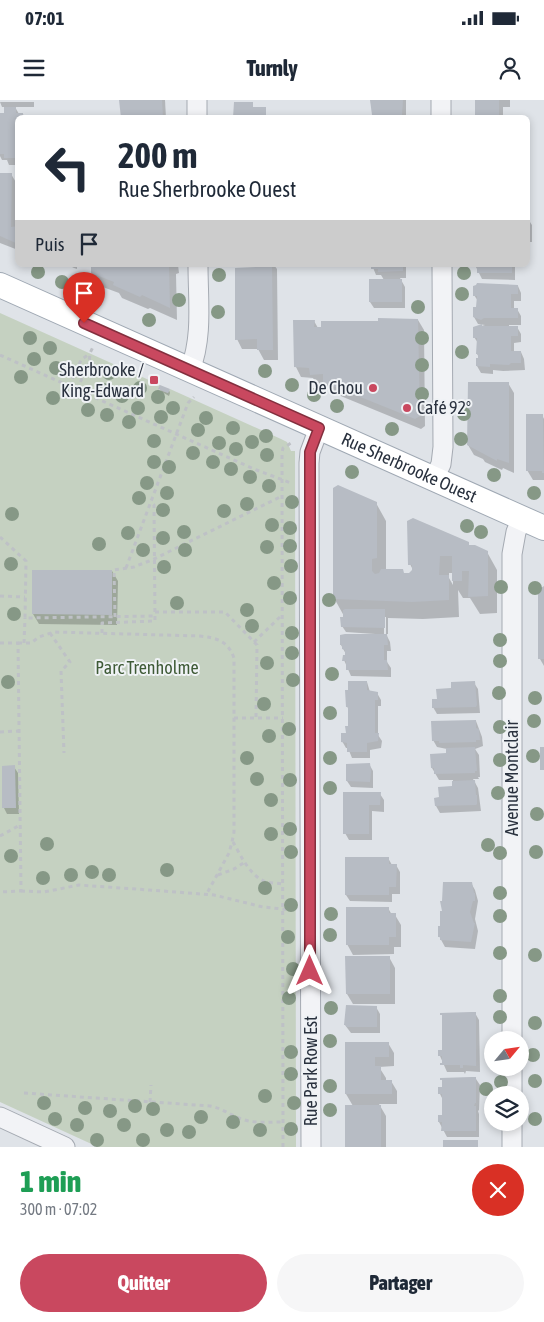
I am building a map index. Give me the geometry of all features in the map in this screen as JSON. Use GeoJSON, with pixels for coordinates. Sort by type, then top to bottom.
{"type":"FeatureCollection","features":[{"type":"Feature","properties":{"kind":"main road","name":"Rue Sherbrooke Ouest"},"geometry":{"type":"LineString","coordinates":[[0,285],[544,528]]}},
{"type":"Feature","properties":{"kind":"street"},"geometry":{"type":"LineString","coordinates":[[197,100],[197,115]]}},
{"type":"Feature","properties":{"kind":"street"},"geometry":{"type":"LineString","coordinates":[[441,100],[441,115]]}},
{"type":"Feature","properties":{"kind":"street"},"geometry":{"type":"LineString","coordinates":[[190,370],[195,357],[198,336],[198,267]]}},
{"type":"Feature","properties":{"kind":"street"},"geometry":{"type":"LineString","coordinates":[[434,479],[441,464],[443,447],[442,267]]}},
{"type":"Feature","properties":{"kind":"street","name":"Rue Park Row Est"},"geometry":{"type":"LineString","coordinates":[[311,1147],[310,452],[319,428]]}},
{"type":"Feature","properties":{"kind":"street","name":"Avenue Montclair"},"geometry":{"type":"LineString","coordinates":[[512,1031],[512,554],[516,532],[522,518]]}},
{"type":"Feature","properties":{"kind":"street"},"geometry":{"type":"LineString","coordinates":[[0,1117],[65,1147]]}},
{"type":"Feature","properties":{"kind":"street"},"geometry":{"type":"LineString","coordinates":[[512,1131],[512,1147]]}},
{"type":"Feature","properties":{"kind":"path"},"geometry":{"type":"LineString","coordinates":[[69,386],[81,360],[90,352],[89,364],[77,390]]}},
{"type":"Feature","properties":{"kind":"path"},"geometry":{"type":"LineString","coordinates":[[0,355],[176,434],[282,480],[294,483]]}},
{"type":"Feature","properties":{"kind":"path"},"geometry":{"type":"LineString","coordinates":[[81,360],[89,364]]}},
{"type":"Feature","properties":{"kind":"path"},"geometry":{"type":"LineString","coordinates":[[77,371],[84,374]]}},
{"type":"Feature","properties":{"kind":"path"},"geometry":{"type":"LineString","coordinates":[[126,568],[188,403],[194,397]]}},
{"type":"Feature","properties":{"kind":"path"},"geometry":{"type":"LineString","coordinates":[[283,1147],[282,480],[283,448],[291,443]]}},
{"type":"Feature","properties":{"kind":"path"},"geometry":{"type":"LineString","coordinates":[[115,617],[114,570],[154,559],[282,496]]}},
{"type":"Feature","properties":{"kind":"path"},"geometry":{"type":"LineString","coordinates":[[102,634],[102,623],[155,621],[154,505],[151,500]]}},
{"type":"Feature","properties":{"kind":"path"},"geometry":{"type":"LineString","coordinates":[[0,537],[26,561],[24,644]]}},
{"type":"Feature","properties":{"kind":"path"},"geometry":{"type":"LineString","coordinates":[[0,596],[25,597]]}},
{"type":"Feature","properties":{"kind":"path"},"geometry":{"type":"LineString","coordinates":[[25,603],[32,603]]}},
{"type":"Feature","properties":{"kind":"path"},"geometry":{"type":"LineString","coordinates":[[24,618],[115,617],[225,612],[257,645],[256,718]]}},
{"type":"Feature","properties":{"kind":"path"},"geometry":{"type":"LineString","coordinates":[[254,642],[282,614]]}},
{"type":"Feature","properties":{"kind":"path"},"geometry":{"type":"LineString","coordinates":[[50,633],[70,662],[62,671],[64,753]]}},
{"type":"Feature","properties":{"kind":"path"},"geometry":{"type":"LineString","coordinates":[[0,643],[31,643],[39,637],[50,633],[200,636],[222,640],[228,647],[234,658],[232,842],[206,895]]}},
{"type":"Feature","properties":{"kind":"path"},"geometry":{"type":"LineString","coordinates":[[18,643],[19,731],[17,773],[21,891]]}},
{"type":"Feature","properties":{"kind":"path"},"geometry":{"type":"LineString","coordinates":[[234,718],[283,718]]}},
{"type":"Feature","properties":{"kind":"path"},"geometry":{"type":"LineString","coordinates":[[0,732],[19,731]]}},
{"type":"Feature","properties":{"kind":"path"},"geometry":{"type":"LineString","coordinates":[[0,836],[20,824]]}},
{"type":"Feature","properties":{"kind":"path"},"geometry":{"type":"LineString","coordinates":[[232,842],[254,873],[263,880],[282,884]]}},
{"type":"Feature","properties":{"kind":"path"},"geometry":{"type":"LineString","coordinates":[[217,875],[234,869],[245,862]]}},
{"type":"Feature","properties":{"kind":"path"},"geometry":{"type":"LineString","coordinates":[[0,892],[44,892],[79,886],[206,895],[282,910],[295,910]]}},
{"type":"Feature","properties":{"kind":"path"},"geometry":{"type":"LineString","coordinates":[[150,1102],[151,1085]]}},
{"type":"Feature","properties":{"kind":"path"},"geometry":{"type":"LineString","coordinates":[[24,1093],[210,1106],[217,1107],[240,1119],[260,1122],[283,1122]]}},
{"type":"Feature","properties":{"kind":"green space","name":"Parc Trenholme"},"geometry":{"type":"Polygon","coordinates":[[[0,313],[160,385],[159,390],[168,393],[170,389],[281,439],[287,442],[291,451],[295,451],[296,1147],[98,1147],[0,1102],[0,313]]]}},
{"type":"Feature","properties":{"kind":"building"},"geometry":{"type":"Polygon","coordinates":[[[119,100],[162,100],[163,115],[121,115],[119,100]]]}},
{"type":"Feature","properties":{"kind":"building"},"geometry":{"type":"Polygon","coordinates":[[[370,100],[403,100],[402,115],[372,115],[370,100]]]}},
{"type":"Feature","properties":{"kind":"building"},"geometry":{"type":"Polygon","coordinates":[[[475,100],[499,100],[499,115],[475,115],[475,100]]]}},
{"type":"Feature","properties":{"kind":"building"},"geometry":{"type":"Polygon","coordinates":[[[234,102],[253,102],[253,107],[266,107],[266,115],[233,115],[234,102]]]}},
{"type":"Feature","properties":{"kind":"building"},"geometry":{"type":"Polygon","coordinates":[[[4,107],[16,107],[16,113],[23,113],[23,115],[15,115],[15,158],[4,158],[4,154],[0,154],[0,113],[4,113],[4,107]]]}},
{"type":"Feature","properties":{"kind":"building"},"geometry":{"type":"Polygon","coordinates":[[[0,173],[12,173],[11,227],[15,226],[15,243],[0,236],[0,173]]]}},
{"type":"Feature","properties":{"kind":"building"},"geometry":{"type":"Polygon","coordinates":[[[91,267],[169,267],[170,308],[142,295],[140,297],[113,285],[114,282],[91,273],[91,267]]]}},
{"type":"Feature","properties":{"kind":"building"},"geometry":{"type":"Polygon","coordinates":[[[272,267],[273,350],[257,350],[257,339],[235,340],[235,268],[272,267]]]}},
{"type":"Feature","properties":{"kind":"building"},"geometry":{"type":"Polygon","coordinates":[[[371,267],[403,267],[403,271],[378,272],[378,269],[371,269],[371,267]]]}},
{"type":"Feature","properties":{"kind":"building"},"geometry":{"type":"Polygon","coordinates":[[[477,267],[512,267],[512,273],[477,273],[477,267]]]}},
{"type":"Feature","properties":{"kind":"building"},"geometry":{"type":"Polygon","coordinates":[[[369,279],[402,279],[402,302],[369,302],[369,279]]]}},
{"type":"Feature","properties":{"kind":"building"},"geometry":{"type":"Polygon","coordinates":[[[477,283],[518,285],[518,294],[511,294],[511,308],[518,308],[518,318],[484,318],[481,320],[473,317],[473,307],[476,307],[477,296],[473,296],[473,286],[477,283]]]}},
{"type":"Feature","properties":{"kind":"building"},"geometry":{"type":"Polygon","coordinates":[[[378,318],[418,319],[420,416],[415,419],[323,382],[323,374],[310,375],[309,368],[294,367],[293,320],[315,320],[314,327],[321,327],[321,321],[378,321],[378,318]]]}},
{"type":"Feature","properties":{"kind":"building"},"geometry":{"type":"Polygon","coordinates":[[[482,324],[482,326],[518,326],[518,336],[511,336],[511,351],[521,351],[521,363],[511,363],[509,365],[490,364],[490,367],[476,366],[476,358],[478,358],[478,354],[476,354],[477,338],[473,338],[473,327],[482,324]]]}},
{"type":"Feature","properties":{"kind":"building"},"geometry":{"type":"Polygon","coordinates":[[[468,382],[509,382],[509,463],[497,459],[497,461],[467,445],[468,382]]]}},
{"type":"Feature","properties":{"kind":"building"},"geometry":{"type":"Polygon","coordinates":[[[160,385],[170,389],[168,393],[158,389],[160,385]]]}},
{"type":"Feature","properties":{"kind":"building"},"geometry":{"type":"Polygon","coordinates":[[[526,414],[543,414],[544,473],[542,471],[526,471],[526,414]]]}},
{"type":"Feature","properties":{"kind":"building"},"geometry":{"type":"Polygon","coordinates":[[[338,485],[377,502],[377,558],[372,559],[372,571],[375,574],[379,573],[381,569],[403,569],[404,573],[409,573],[412,570],[412,565],[408,565],[407,521],[413,518],[469,542],[469,545],[475,545],[488,551],[488,596],[468,597],[469,571],[462,571],[462,581],[452,581],[452,556],[440,556],[439,575],[449,575],[449,600],[412,602],[333,599],[333,488],[338,485]]]}},
{"type":"Feature","properties":{"kind":"building"},"geometry":{"type":"Polygon","coordinates":[[[32,570],[112,570],[112,615],[32,614],[32,570]]]}},
{"type":"Feature","properties":{"kind":"building"},"geometry":{"type":"Polygon","coordinates":[[[544,586],[544,659],[538,659],[538,590],[544,586]]]}},
{"type":"Feature","properties":{"kind":"building"},"geometry":{"type":"Polygon","coordinates":[[[385,609],[385,628],[341,627],[340,617],[343,617],[343,610],[385,609]]]}},
{"type":"Feature","properties":{"kind":"building"},"geometry":{"type":"Polygon","coordinates":[[[387,634],[388,645],[384,645],[384,660],[387,660],[388,670],[346,670],[346,661],[342,661],[345,650],[340,645],[340,635],[387,634]]]}},
{"type":"Feature","properties":{"kind":"building"},"geometry":{"type":"Polygon","coordinates":[[[348,681],[367,681],[367,690],[378,692],[378,700],[375,700],[375,733],[379,733],[378,741],[367,743],[367,752],[347,752],[347,743],[341,742],[341,733],[346,733],[345,726],[348,726],[348,707],[346,707],[345,690],[348,690],[348,681]]]}},
{"type":"Feature","properties":{"kind":"building"},"geometry":{"type":"Polygon","coordinates":[[[475,681],[476,707],[432,708],[432,699],[437,699],[436,689],[451,688],[451,682],[475,681]]]}},
{"type":"Feature","properties":{"kind":"building"},"geometry":{"type":"Polygon","coordinates":[[[476,720],[476,728],[479,729],[480,740],[476,740],[476,742],[439,743],[439,741],[432,741],[431,721],[476,720]]]}},
{"type":"Feature","properties":{"kind":"building"},"geometry":{"type":"Polygon","coordinates":[[[475,747],[477,771],[475,773],[434,774],[434,768],[431,768],[430,754],[446,753],[446,748],[475,747]]]}},
{"type":"Feature","properties":{"kind":"building"},"geometry":{"type":"Polygon","coordinates":[[[540,747],[544,747],[544,770],[540,770],[540,747]]]}},
{"type":"Feature","properties":{"kind":"building"},"geometry":{"type":"Polygon","coordinates":[[[370,763],[370,782],[346,781],[346,764],[370,763]]]}},
{"type":"Feature","properties":{"kind":"building"},"geometry":{"type":"Polygon","coordinates":[[[15,765],[16,808],[2,808],[2,766],[15,765]]]}},
{"type":"Feature","properties":{"kind":"building"},"geometry":{"type":"Polygon","coordinates":[[[475,780],[476,805],[435,806],[434,798],[439,797],[438,787],[452,786],[452,781],[475,780]]]}},
{"type":"Feature","properties":{"kind":"building"},"geometry":{"type":"Polygon","coordinates":[[[343,792],[381,792],[380,805],[369,805],[369,834],[343,834],[343,792]]]}},
{"type":"Feature","properties":{"kind":"building"},"geometry":{"type":"Polygon","coordinates":[[[345,857],[389,857],[389,864],[397,864],[396,887],[389,887],[389,895],[345,895],[345,857]]]}},
{"type":"Feature","properties":{"kind":"building"},"geometry":{"type":"Polygon","coordinates":[[[443,882],[472,882],[475,901],[473,901],[470,912],[475,923],[471,942],[440,940],[440,937],[438,937],[440,911],[442,911],[440,901],[442,901],[443,882]]]}},
{"type":"Feature","properties":{"kind":"building"},"geometry":{"type":"Polygon","coordinates":[[[346,907],[389,907],[389,913],[396,913],[396,937],[389,937],[389,945],[346,945],[346,907]]]}},
{"type":"Feature","properties":{"kind":"building"},"geometry":{"type":"Polygon","coordinates":[[[345,956],[390,956],[390,994],[346,994],[345,956]]]}},
{"type":"Feature","properties":{"kind":"building"},"geometry":{"type":"Polygon","coordinates":[[[346,1005],[377,1006],[377,1027],[346,1027],[344,1025],[346,1005]]]}},
{"type":"Feature","properties":{"kind":"building"},"geometry":{"type":"Polygon","coordinates":[[[476,1012],[476,1066],[463,1065],[463,1068],[460,1068],[460,1065],[440,1065],[442,1063],[442,1056],[438,1056],[438,1050],[442,1050],[442,1015],[440,1013],[476,1012]]]}},
{"type":"Feature","properties":{"kind":"building"},"geometry":{"type":"Polygon","coordinates":[[[345,1042],[389,1042],[389,1057],[375,1057],[375,1066],[381,1066],[381,1080],[392,1080],[392,1094],[345,1094],[345,1042]]]}},
{"type":"Feature","properties":{"kind":"building"},"geometry":{"type":"Polygon","coordinates":[[[476,1077],[476,1103],[474,1106],[476,1106],[476,1131],[441,1131],[442,1122],[438,1122],[438,1115],[442,1115],[442,1094],[438,1094],[438,1087],[442,1087],[442,1080],[440,1078],[476,1077]]]}},
{"type":"Feature","properties":{"kind":"building"},"geometry":{"type":"Polygon","coordinates":[[[345,1105],[381,1105],[381,1147],[345,1147],[345,1105]]]}},
{"type":"Feature","properties":{"kind":"building"},"geometry":{"type":"Polygon","coordinates":[[[443,1140],[478,1140],[478,1147],[443,1147],[443,1140]]]}},
{"type":"Feature","properties":{"kind":"place","name":"Sherbrooke / King-Edward"},"geometry":{"type":"Point","coordinates":[154,380]}},
{"type":"Feature","properties":{"kind":"place","name":"De Chou"},"geometry":{"type":"Point","coordinates":[373,388]}},
{"type":"Feature","properties":{"kind":"place","name":"Café 92°"},"geometry":{"type":"Point","coordinates":[407,408]}},
{"type":"Feature","properties":{"kind":"route"},"geometry":{"type":"LineString","coordinates":[[84,323],[319,428],[310,452],[310,971]]}}]}
